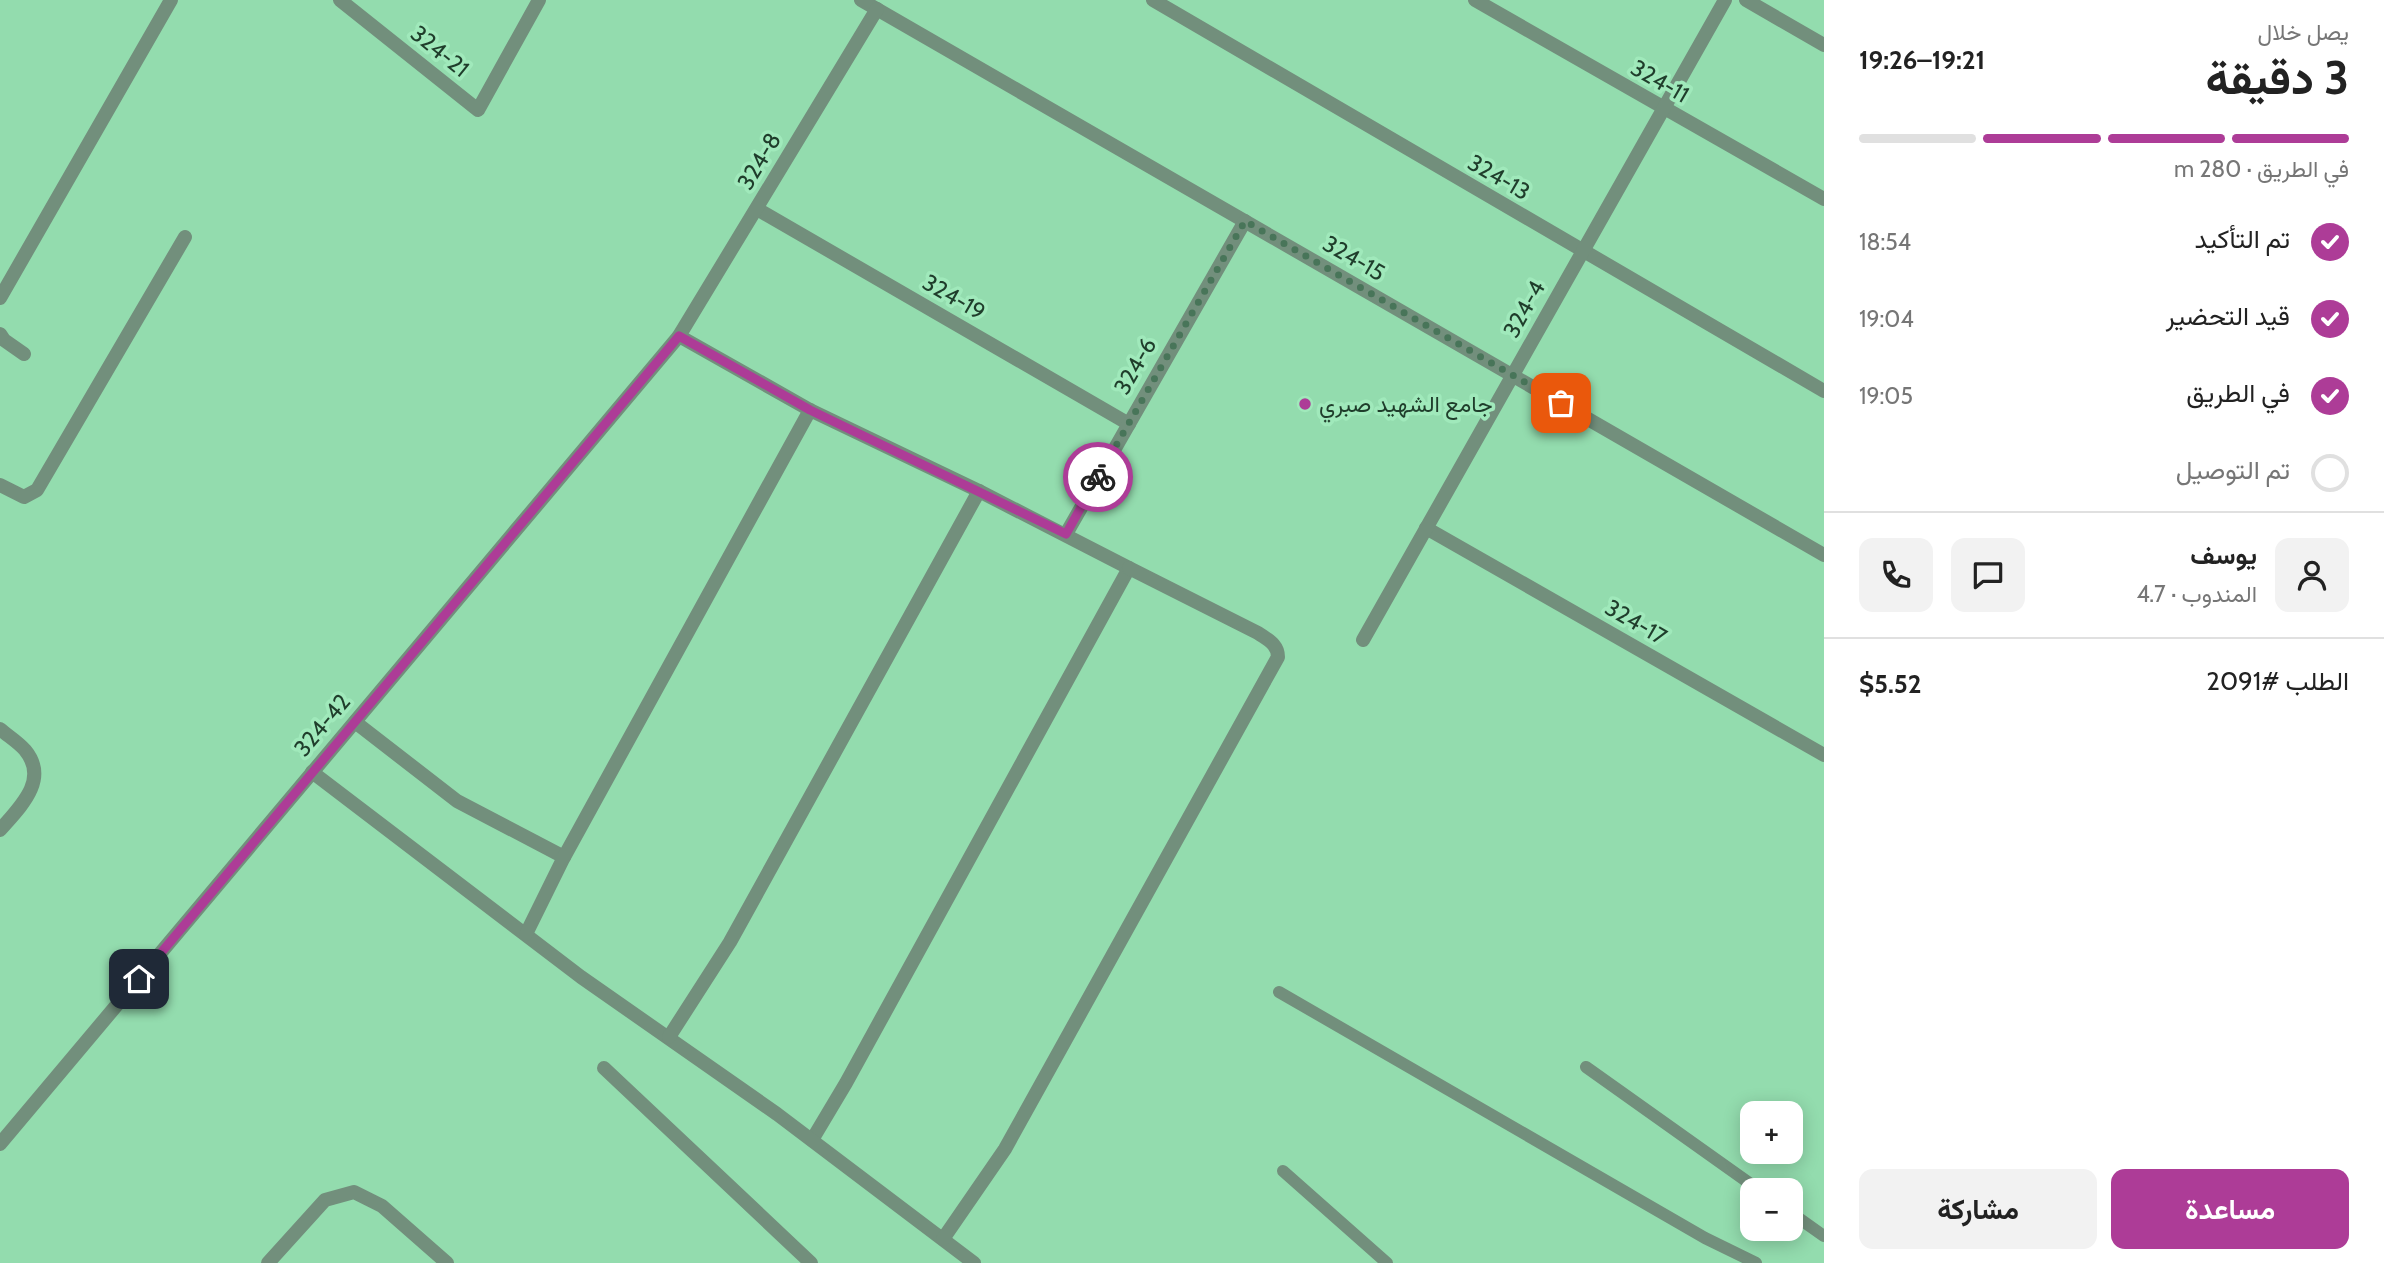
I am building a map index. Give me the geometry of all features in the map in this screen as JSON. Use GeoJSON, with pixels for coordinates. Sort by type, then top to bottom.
{"type":"FeatureCollection","features":[{"type":"Feature","properties":{"kind":"street"},"geometry":{"type":"LineString","coordinates":[[0,298],[171,0]]}},
{"type":"Feature","properties":{"kind":"street","name":"324-21"},"geometry":{"type":"LineString","coordinates":[[340,0],[478,110],[539,0]]}},
{"type":"Feature","properties":{"kind":"street","name":"324-15"},"geometry":{"type":"LineString","coordinates":[[861,0],[1824,555]]}},
{"type":"Feature","properties":{"kind":"street","name":"324-13"},"geometry":{"type":"LineString","coordinates":[[1153,0],[1824,391]]}},
{"type":"Feature","properties":{"kind":"street","name":"324-11"},"geometry":{"type":"LineString","coordinates":[[1475,0],[1824,199]]}},
{"type":"Feature","properties":{"kind":"street","name":"324-4"},"geometry":{"type":"LineString","coordinates":[[1363,640],[1726,0]]}},
{"type":"Feature","properties":{"kind":"street"},"geometry":{"type":"LineString","coordinates":[[1746,0],[1824,45]]}},
{"type":"Feature","properties":{"kind":"street","name":"324-8"},"geometry":{"type":"LineString","coordinates":[[679,336],[877,9]]}},
{"type":"Feature","properties":{"kind":"street","name":"324-19"},"geometry":{"type":"LineString","coordinates":[[757,209],[1129,424]]}},
{"type":"Feature","properties":{"kind":"street","name":"324-6"},"geometry":{"type":"LineString","coordinates":[[1066,534],[1245,221]]}},
{"type":"Feature","properties":{"kind":"street"},"geometry":{"type":"LineString","coordinates":[[0,485],[24,497],[37,490],[186,236]]}},
{"type":"Feature","properties":{"kind":"street"},"geometry":{"type":"LineString","coordinates":[[0,334],[24,354]]}},
{"type":"Feature","properties":{"kind":"street"},"geometry":{"type":"LineString","coordinates":[[679,336],[810,410],[1066,534],[1258,634],[1274,644],[1278,651],[1278,657],[1005,1149],[943,1239]]}},
{"type":"Feature","properties":{"kind":"street","name":"324-42"},"geometry":{"type":"LineString","coordinates":[[0,1144],[679,336]]}},
{"type":"Feature","properties":{"kind":"street"},"geometry":{"type":"LineString","coordinates":[[526,934],[564,856],[810,410]]}},
{"type":"Feature","properties":{"kind":"street"},"geometry":{"type":"LineString","coordinates":[[669,1037],[730,942],[979,491]]}},
{"type":"Feature","properties":{"kind":"street","name":"324-17"},"geometry":{"type":"LineString","coordinates":[[1426,528],[1824,755]]}},
{"type":"Feature","properties":{"kind":"street"},"geometry":{"type":"LineString","coordinates":[[812,1140],[846,1083],[1129,568]]}},
{"type":"Feature","properties":{"kind":"street"},"geometry":{"type":"LineString","coordinates":[[355,722],[457,801],[564,856]]}},
{"type":"Feature","properties":{"kind":"street"},"geometry":{"type":"LineString","coordinates":[[0,729],[26,752],[35,773],[29,796],[0,830]]}},
{"type":"Feature","properties":{"kind":"street"},"geometry":{"type":"LineString","coordinates":[[312,772],[581,978],[669,1037],[812,1140],[974,1263]]}},
{"type":"Feature","properties":{"kind":"street"},"geometry":{"type":"LineString","coordinates":[[604,1068],[811,1263]]}},
{"type":"Feature","properties":{"kind":"street"},"geometry":{"type":"LineString","coordinates":[[268,1263],[325,1200],[354,1192],[382,1206],[447,1263]]}},
{"type":"Feature","properties":{"kind":"lane"},"geometry":{"type":"LineString","coordinates":[[1279,992],[1705,1238],[1756,1263]]}},
{"type":"Feature","properties":{"kind":"lane"},"geometry":{"type":"LineString","coordinates":[[1586,1067],[1742,1178]]}},
{"type":"Feature","properties":{"kind":"lane"},"geometry":{"type":"LineString","coordinates":[[1283,1171],[1387,1263]]}},
{"type":"Feature","properties":{"kind":"lane"},"geometry":{"type":"LineString","coordinates":[[1803,1221],[1824,1236]]}},
{"type":"Feature","properties":{"kind":"way so far"},"geometry":{"type":"LineString","coordinates":[[1098,477],[1245,221],[1561,403]]}},
{"type":"Feature","properties":{"kind":"place","name":"جامع الشهيد صبري"},"geometry":{"type":"Point","coordinates":[1305,404]}},
{"type":"Feature","properties":{"kind":"route"},"geometry":{"type":"LineString","coordinates":[[139,979],[679,336],[810,410],[1066,534],[1098,477]]}}]}
